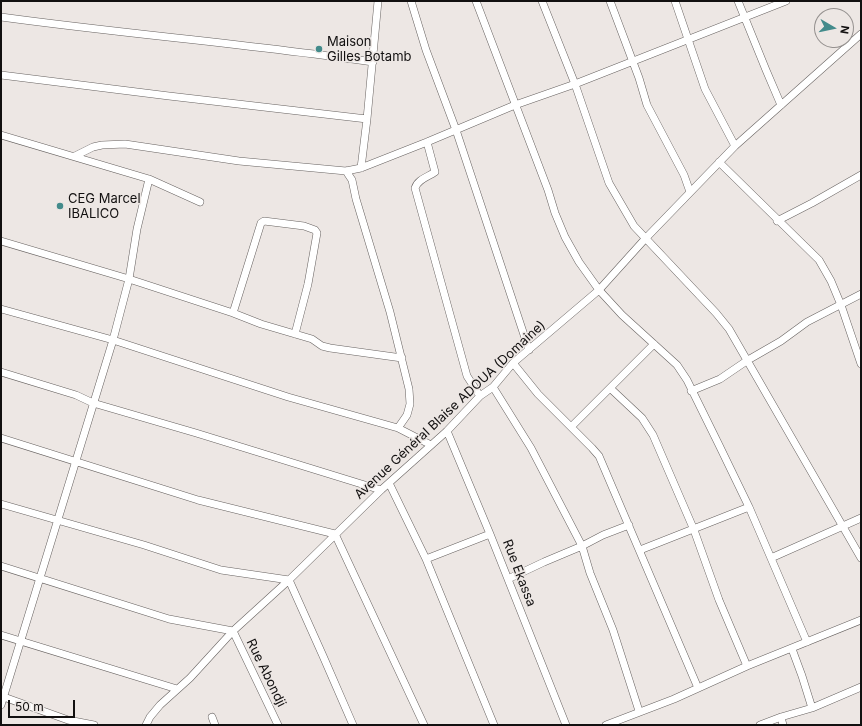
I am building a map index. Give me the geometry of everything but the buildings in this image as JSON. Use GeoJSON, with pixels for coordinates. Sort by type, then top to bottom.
{"type":"FeatureCollection","features":[{"type":"Feature","properties":{"kind":"street"},"geometry":{"type":"LineString","coordinates":[[361,168],[373,62],[378,1]]}},
{"type":"Feature","properties":{"kind":"street"},"geometry":{"type":"LineString","coordinates":[[411,1],[426,50],[456,130],[529,350]]}},
{"type":"Feature","properties":{"kind":"street"},"geometry":{"type":"LineString","coordinates":[[476,1],[548,190],[555,214],[565,237],[579,262],[599,290],[622,315],[677,365],[687,380],[691,391],[719,444],[749,507],[808,642]]}},
{"type":"Feature","properties":{"kind":"street"},"geometry":{"type":"LineString","coordinates":[[542,1],[575,84],[609,183],[634,226],[716,313],[729,329],[861,558]]}},
{"type":"Feature","properties":{"kind":"street"},"geometry":{"type":"LineString","coordinates":[[610,1],[647,105],[684,176],[690,192]]}},
{"type":"Feature","properties":{"kind":"street"},"geometry":{"type":"LineString","coordinates":[[675,1],[694,61],[706,90],[735,146]]}},
{"type":"Feature","properties":{"kind":"street"},"geometry":{"type":"LineString","coordinates":[[738,1],[782,105]]}},
{"type":"Feature","properties":{"kind":"street"},"geometry":{"type":"LineString","coordinates":[[75,156],[102,145],[125,144],[239,161],[346,171],[361,168],[515,105],[575,84],[786,1]]}},
{"type":"Feature","properties":{"kind":"street"},"geometry":{"type":"LineString","coordinates":[[1,17],[373,62]]}},
{"type":"Feature","properties":{"kind":"street","name":"Avenue Général Blaise ADOUA (Domaine)"},"geometry":{"type":"LineString","coordinates":[[146,725],[150,717],[160,705],[190,678],[233,631],[289,580],[381,490],[414,462],[480,396],[493,387],[513,363],[599,290],[645,238],[735,146],[861,34]]}},
{"type":"Feature","properties":{"kind":"street"},"geometry":{"type":"LineString","coordinates":[[1,75],[367,119]]}},
{"type":"Feature","properties":{"kind":"street"},"geometry":{"type":"LineString","coordinates":[[1,135],[149,179],[200,202]]}},
{"type":"Feature","properties":{"kind":"street"},"geometry":{"type":"LineString","coordinates":[[427,142],[435,172],[420,181],[415,188],[467,376],[480,396]]}},
{"type":"Feature","properties":{"kind":"street"},"geometry":{"type":"LineString","coordinates":[[719,162],[777,221],[819,260],[831,281],[841,305],[861,364]]}},
{"type":"Feature","properties":{"kind":"street"},"geometry":{"type":"LineString","coordinates":[[346,171],[352,180],[356,199],[390,312],[409,389],[410,404],[407,415],[398,428]]}},
{"type":"Feature","properties":{"kind":"street"},"geometry":{"type":"LineString","coordinates":[[777,221],[861,176]]}},
{"type":"Feature","properties":{"kind":"street"},"geometry":{"type":"LineString","coordinates":[[1,706],[2,697],[21,642],[39,578],[113,340],[129,279],[136,229],[149,179]]}},
{"type":"Feature","properties":{"kind":"street"},"geometry":{"type":"LineString","coordinates":[[233,313],[261,223],[264,221],[304,226],[315,230],[317,233],[308,284],[295,334]]}},
{"type":"Feature","properties":{"kind":"street"},"geometry":{"type":"LineString","coordinates":[[1,241],[74,264],[129,279],[233,313],[261,324],[312,340],[322,346],[402,358]]}},
{"type":"Feature","properties":{"kind":"street"},"geometry":{"type":"LineString","coordinates":[[691,391],[720,379],[748,360],[781,341],[807,322],[861,294]]}},
{"type":"Feature","properties":{"kind":"street"},"geometry":{"type":"LineString","coordinates":[[1,309],[113,340],[288,397],[398,428],[431,445]]}},
{"type":"Feature","properties":{"kind":"street"},"geometry":{"type":"LineString","coordinates":[[570,427],[654,344]]}},
{"type":"Feature","properties":{"kind":"street"},"geometry":{"type":"LineString","coordinates":[[513,363],[538,394],[599,456],[698,688]]}},
{"type":"Feature","properties":{"kind":"street"},"geometry":{"type":"LineString","coordinates":[[1,372],[76,395],[93,403],[381,490]]}},
{"type":"Feature","properties":{"kind":"street"},"geometry":{"type":"LineString","coordinates":[[493,387],[530,448],[582,546],[590,573],[613,630],[639,711]]}},
{"type":"Feature","properties":{"kind":"street"},"geometry":{"type":"LineString","coordinates":[[610,388],[634,409],[647,425],[694,530],[719,600],[747,666]]}},
{"type":"Feature","properties":{"kind":"street","name":"Rue Ekassa"},"geometry":{"type":"LineString","coordinates":[[447,430],[566,725]]}},
{"type":"Feature","properties":{"kind":"street"},"geometry":{"type":"LineString","coordinates":[[1,438],[198,500],[335,534],[424,725]]}},
{"type":"Feature","properties":{"kind":"street"},"geometry":{"type":"LineString","coordinates":[[390,483],[426,559],[494,725]]}},
{"type":"Feature","properties":{"kind":"street"},"geometry":{"type":"LineString","coordinates":[[1,504],[144,545],[221,570],[289,580],[324,656],[353,725]]}},
{"type":"Feature","properties":{"kind":"street"},"geometry":{"type":"LineString","coordinates":[[640,550],[694,530],[749,507]]}},
{"type":"Feature","properties":{"kind":"street"},"geometry":{"type":"LineString","coordinates":[[770,558],[861,518]]}},
{"type":"Feature","properties":{"kind":"street"},"geometry":{"type":"LineString","coordinates":[[508,579],[603,535],[629,525]]}},
{"type":"Feature","properties":{"kind":"street"},"geometry":{"type":"LineString","coordinates":[[426,559],[490,534]]}},
{"type":"Feature","properties":{"kind":"street"},"geometry":{"type":"LineString","coordinates":[[1,566],[169,619],[233,631]]}},
{"type":"Feature","properties":{"kind":"street"},"geometry":{"type":"LineString","coordinates":[[606,725],[861,620]]}},
{"type":"Feature","properties":{"kind":"street","name":"Rue Abondji"},"geometry":{"type":"LineString","coordinates":[[233,631],[278,725]]}},
{"type":"Feature","properties":{"kind":"street"},"geometry":{"type":"LineString","coordinates":[[1,635],[177,689]]}},
{"type":"Feature","properties":{"kind":"street"},"geometry":{"type":"LineString","coordinates":[[792,649],[812,708]]}},
{"type":"Feature","properties":{"kind":"street"},"geometry":{"type":"LineString","coordinates":[[760,725],[812,708],[861,687]]}},
{"type":"Feature","properties":{"kind":"street"},"geometry":{"type":"LineString","coordinates":[[2,697],[68,720],[94,725]]}},
{"type":"Feature","properties":{"kind":"street"},"geometry":{"type":"LineString","coordinates":[[212,717],[215,725]]}},
{"type":"Feature","properties":{"kind":"street"},"geometry":{"type":"LineString","coordinates":[[781,717],[783,725]]}},
{"type":"Feature","properties":{"kind":"place","name":"Maison Gilles Botamb"},"geometry":{"type":"Point","coordinates":[319,49]}},
{"type":"Feature","properties":{"kind":"place","name":"CEG Marcel IBALICO"},"geometry":{"type":"Point","coordinates":[60,206]}}]}
